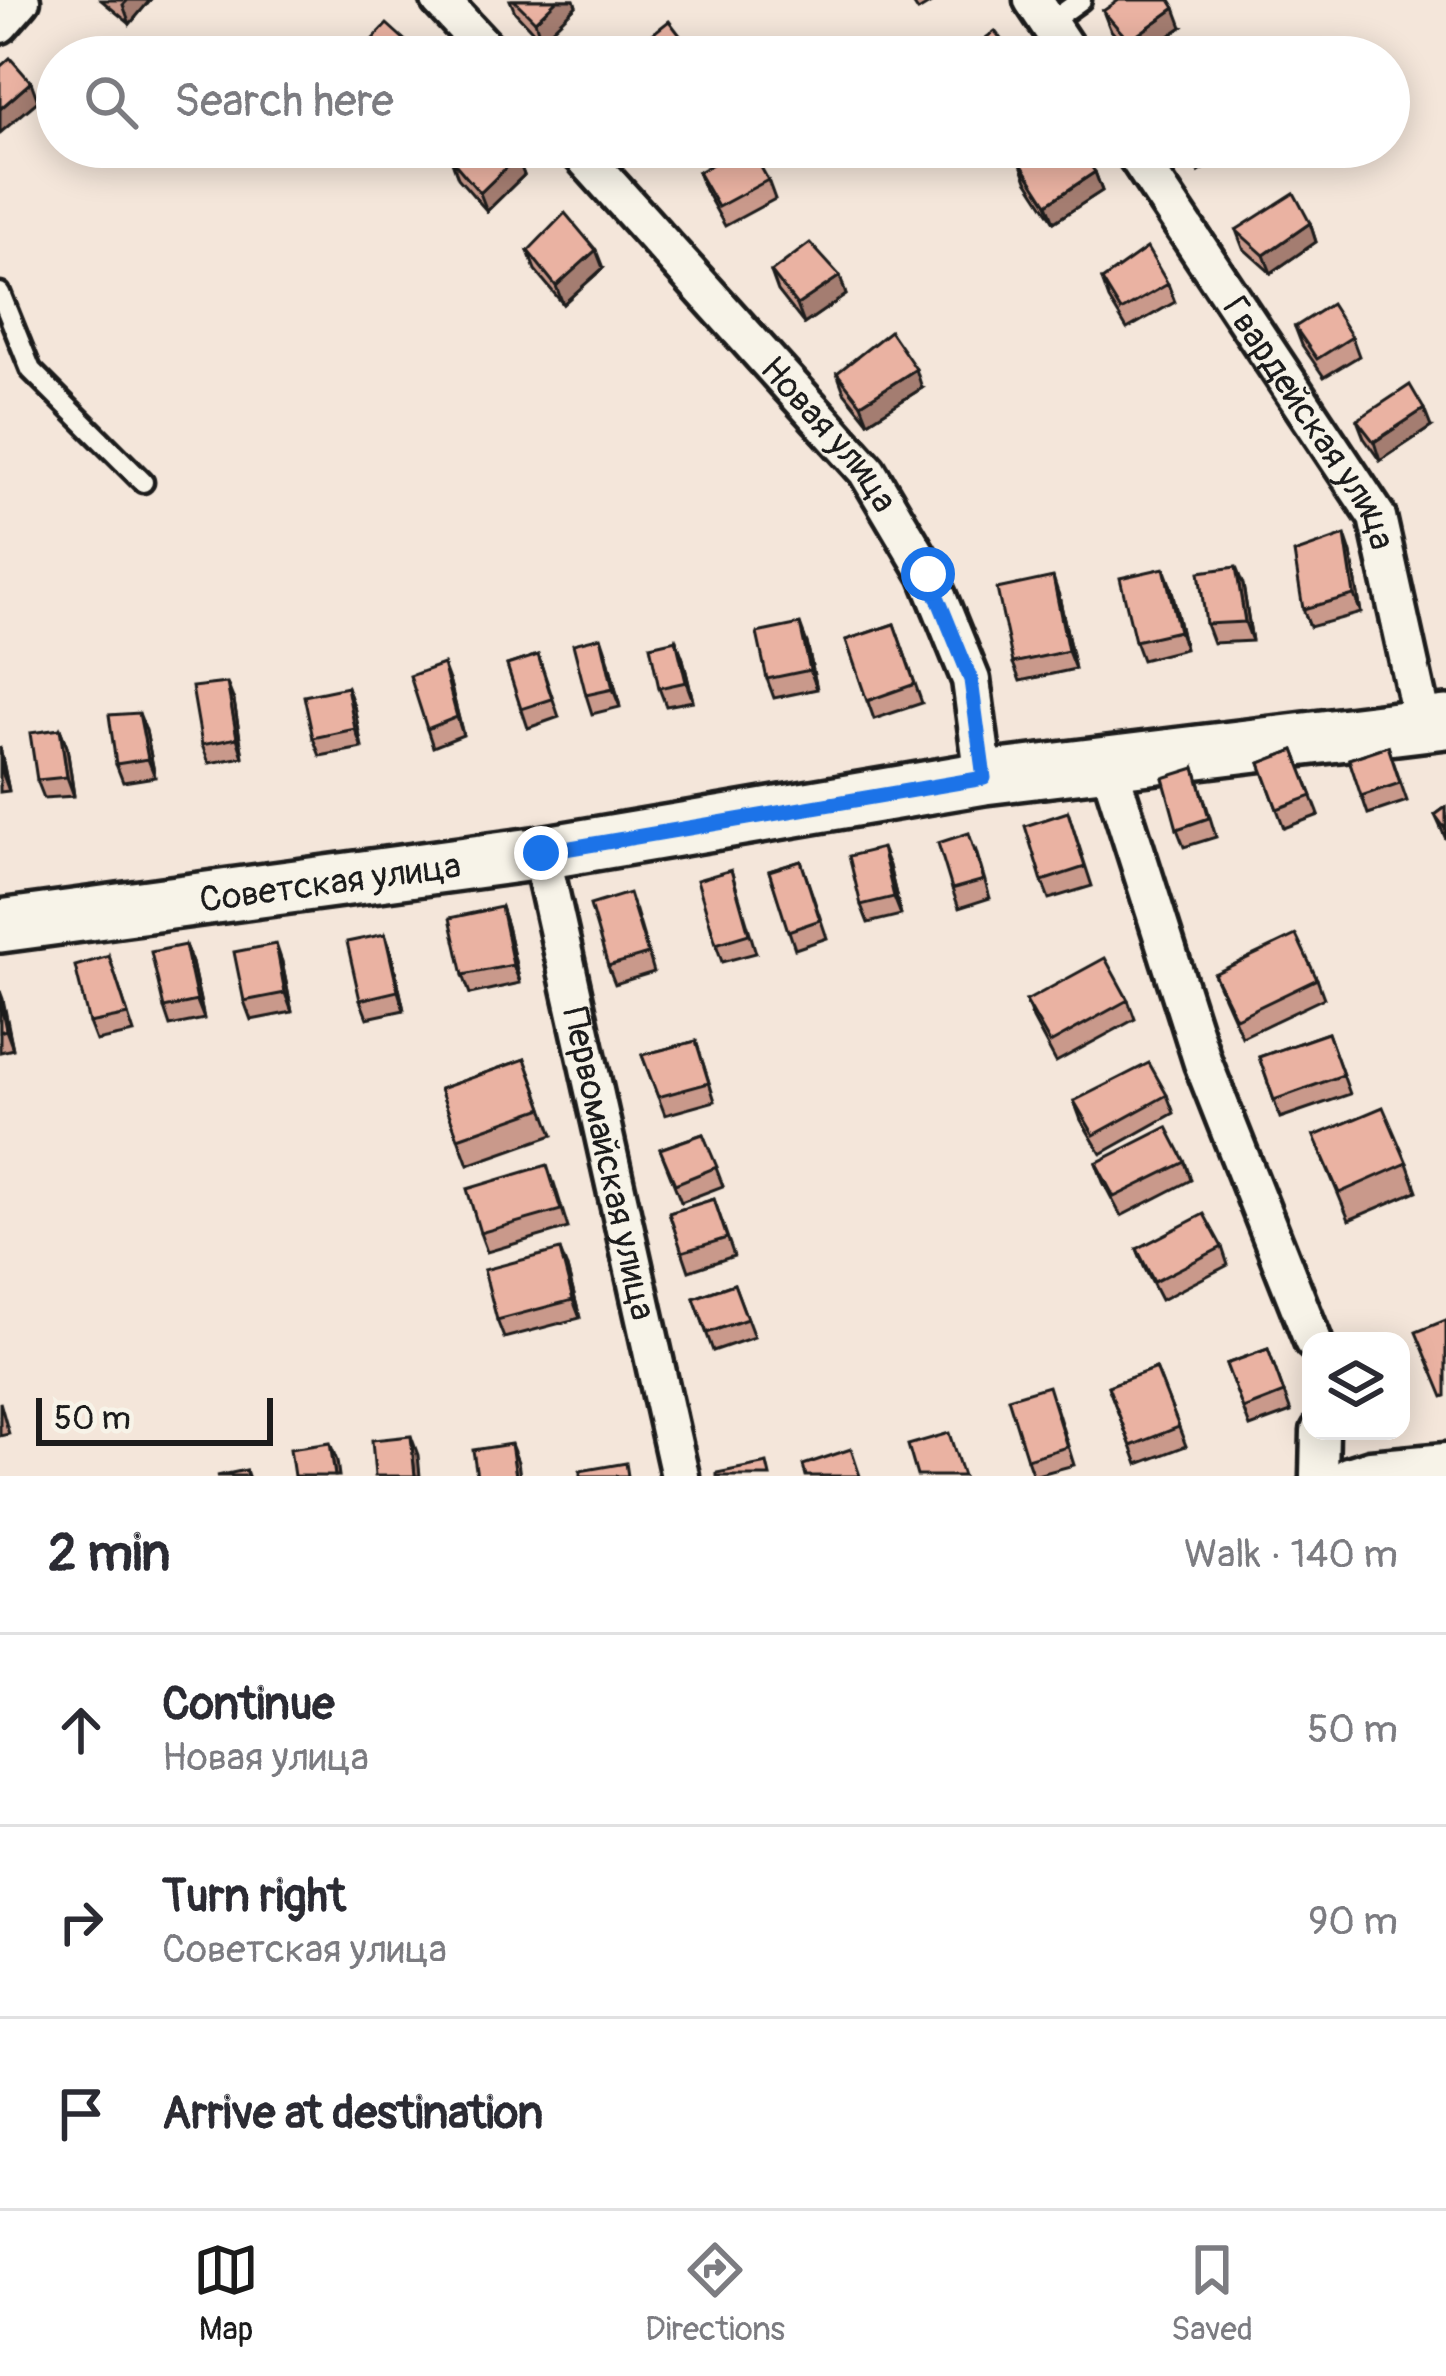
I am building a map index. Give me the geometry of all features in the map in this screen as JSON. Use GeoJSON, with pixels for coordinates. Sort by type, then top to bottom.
{"type":"FeatureCollection","features":[{"type":"Feature","properties":{"kind":"street"},"geometry":{"type":"LineString","coordinates":[[0,24],[21,0]]}},
{"type":"Feature","properties":{"kind":"street"},"geometry":{"type":"LineString","coordinates":[[440,0],[473,36]]}},
{"type":"Feature","properties":{"kind":"street","name":"Новая улица"},"geometry":{"type":"LineString","coordinates":[[594,168],[867,471],[928,574],[971,680],[984,778]]}},
{"type":"Feature","properties":{"kind":"street","name":"Гвардейская улица"},"geometry":{"type":"LineString","coordinates":[[1145,168],[1377,517],[1435,723]]}},
{"type":"Feature","properties":{"kind":"street","name":"Советская улица"},"geometry":{"type":"LineString","coordinates":[[0,926],[541,853],[984,778],[1435,723]]}},
{"type":"Feature","properties":{"kind":"street"},"geometry":{"type":"LineString","coordinates":[[1107,761],[1203,1063],[1309,1332]]}},
{"type":"Feature","properties":{"kind":"street","name":"Первомайская улица"},"geometry":{"type":"LineString","coordinates":[[541,853],[680,1476]]}},
{"type":"Feature","properties":{"kind":"street"},"geometry":{"type":"LineString","coordinates":[[1319,1476],[1320,1440]]}},
{"type":"Feature","properties":{"kind":"street"},"geometry":{"type":"LineString","coordinates":[[1349,1476],[1371,1468],[1446,1462]]}},
{"type":"Feature","properties":{"kind":"lane"},"geometry":{"type":"LineString","coordinates":[[1041,12],[1081,0]]}},
{"type":"Feature","properties":{"kind":"lane"},"geometry":{"type":"LineString","coordinates":[[0,293],[31,370],[143,482]]}},
{"type":"Feature","properties":{"kind":"building"},"geometry":{"type":"Polygon","coordinates":[[[514,0],[557,0],[535,21],[514,0]]]}},
{"type":"Feature","properties":{"kind":"building"},"geometry":{"type":"Polygon","coordinates":[[[1119,0],[1170,0],[1175,8],[1136,36],[1125,36],[1103,11],[1119,0]]]}},
{"type":"Feature","properties":{"kind":"building"},"geometry":{"type":"Polygon","coordinates":[[[669,21],[680,36],[650,36],[669,21]]]}},
{"type":"Feature","properties":{"kind":"building"},"geometry":{"type":"Polygon","coordinates":[[[387,24],[400,36],[376,36],[387,24]]]}},
{"type":"Feature","properties":{"kind":"building"},"geometry":{"type":"Polygon","coordinates":[[[10,58],[31,82],[0,109],[0,67],[10,58]]]}},
{"type":"Feature","properties":{"kind":"building"},"geometry":{"type":"Polygon","coordinates":[[[459,168],[506,168],[480,193],[459,168]]]}},
{"type":"Feature","properties":{"kind":"building"},"geometry":{"type":"Polygon","coordinates":[[[761,168],[768,180],[718,207],[698,172],[761,168]]]}},
{"type":"Feature","properties":{"kind":"building"},"geometry":{"type":"Polygon","coordinates":[[[1024,168],[1092,168],[1095,172],[1047,204],[1024,168]]]}},
{"type":"Feature","properties":{"kind":"building"},"geometry":{"type":"Polygon","coordinates":[[[1294,193],[1310,223],[1264,255],[1236,230],[1294,193]]]}},
{"type":"Feature","properties":{"kind":"building"},"geometry":{"type":"Polygon","coordinates":[[[565,213],[596,250],[556,286],[528,251],[565,213]]]}},
{"type":"Feature","properties":{"kind":"building"},"geometry":{"type":"Polygon","coordinates":[[[810,243],[840,276],[797,305],[771,272],[810,243]]]}},
{"type":"Feature","properties":{"kind":"building"},"geometry":{"type":"Polygon","coordinates":[[[1147,248],[1168,284],[1121,311],[1102,280],[1147,248]]]}},
{"type":"Feature","properties":{"kind":"building"},"geometry":{"type":"Polygon","coordinates":[[[1331,304],[1352,337],[1317,359],[1295,327],[1331,304]]]}},
{"type":"Feature","properties":{"kind":"building"},"geometry":{"type":"Polygon","coordinates":[[[890,331],[916,369],[861,404],[837,373],[890,331]]]}},
{"type":"Feature","properties":{"kind":"building"},"geometry":{"type":"Polygon","coordinates":[[[1410,385],[1424,409],[1374,442],[1357,420],[1410,385]]]}},
{"type":"Feature","properties":{"kind":"building"},"geometry":{"type":"Polygon","coordinates":[[[1345,535],[1354,595],[1303,609],[1294,553],[1345,535]]]}},
{"type":"Feature","properties":{"kind":"building"},"geometry":{"type":"Polygon","coordinates":[[[1236,567],[1245,622],[1206,624],[1199,572],[1236,567]]]}},
{"type":"Feature","properties":{"kind":"building"},"geometry":{"type":"Polygon","coordinates":[[[1164,568],[1179,631],[1135,641],[1120,578],[1164,568]]]}},
{"type":"Feature","properties":{"kind":"building"},"geometry":{"type":"Polygon","coordinates":[[[1053,577],[1068,651],[1013,663],[997,589],[1053,577]]]}},
{"type":"Feature","properties":{"kind":"building"},"geometry":{"type":"Polygon","coordinates":[[[800,624],[810,670],[767,679],[757,633],[800,624]]]}},
{"type":"Feature","properties":{"kind":"building"},"geometry":{"type":"Polygon","coordinates":[[[894,624],[915,684],[867,701],[846,640],[894,624]]]}},
{"type":"Feature","properties":{"kind":"building"},"geometry":{"type":"Polygon","coordinates":[[[601,637],[613,689],[586,695],[573,644],[601,637]]]}},
{"type":"Feature","properties":{"kind":"building"},"geometry":{"type":"Polygon","coordinates":[[[676,640],[686,682],[659,688],[650,646],[676,640]]]}},
{"type":"Feature","properties":{"kind":"building"},"geometry":{"type":"Polygon","coordinates":[[[538,655],[552,699],[521,709],[507,665],[538,655]]]}},
{"type":"Feature","properties":{"kind":"building"},"geometry":{"type":"Polygon","coordinates":[[[443,664],[457,717],[427,729],[410,676],[443,664]]]}},
{"type":"Feature","properties":{"kind":"building"},"geometry":{"type":"Polygon","coordinates":[[[227,683],[237,738],[202,745],[192,687],[227,683]]]}},
{"type":"Feature","properties":{"kind":"building"},"geometry":{"type":"Polygon","coordinates":[[[347,687],[355,729],[313,738],[304,696],[347,687]]]}},
{"type":"Feature","properties":{"kind":"building"},"geometry":{"type":"Polygon","coordinates":[[[139,713],[148,759],[116,764],[109,715],[139,713]]]}},
{"type":"Feature","properties":{"kind":"building"},"geometry":{"type":"Polygon","coordinates":[[[60,729],[67,777],[37,780],[30,733],[60,729]]]}},
{"type":"Feature","properties":{"kind":"building"},"geometry":{"type":"Polygon","coordinates":[[[1388,746],[1400,783],[1361,796],[1349,759],[1388,746]]]}},
{"type":"Feature","properties":{"kind":"building"},"geometry":{"type":"Polygon","coordinates":[[[1294,750],[1312,796],[1277,809],[1260,763],[1294,750]]]}},
{"type":"Feature","properties":{"kind":"building"},"geometry":{"type":"Polygon","coordinates":[[[1195,768],[1209,818],[1177,829],[1163,778],[1195,768]]]}},
{"type":"Feature","properties":{"kind":"building"},"geometry":{"type":"Polygon","coordinates":[[[1446,807],[1446,830],[1435,815],[1446,807]]]}},
{"type":"Feature","properties":{"kind":"building"},"geometry":{"type":"Polygon","coordinates":[[[1068,812],[1085,867],[1042,881],[1025,826],[1068,812]]]}},
{"type":"Feature","properties":{"kind":"building"},"geometry":{"type":"Polygon","coordinates":[[[969,833],[984,880],[952,889],[938,843],[969,833]]]}},
{"type":"Feature","properties":{"kind":"building"},"geometry":{"type":"Polygon","coordinates":[[[882,848],[894,897],[861,905],[849,856],[882,848]]]}},
{"type":"Feature","properties":{"kind":"building"},"geometry":{"type":"Polygon","coordinates":[[[801,861],[820,920],[788,931],[769,871],[801,861]]]}},
{"type":"Feature","properties":{"kind":"building"},"geometry":{"type":"Polygon","coordinates":[[[731,870],[749,934],[716,944],[697,880],[731,870]]]}},
{"type":"Feature","properties":{"kind":"building"},"geometry":{"type":"Polygon","coordinates":[[[629,893],[648,954],[608,966],[590,905],[629,893]]]}},
{"type":"Feature","properties":{"kind":"building"},"geometry":{"type":"Polygon","coordinates":[[[501,907],[513,965],[463,975],[450,918],[501,907]]]}},
{"type":"Feature","properties":{"kind":"building"},"geometry":{"type":"Polygon","coordinates":[[[385,934],[398,991],[360,1000],[347,942],[385,934]]]}},
{"type":"Feature","properties":{"kind":"building"},"geometry":{"type":"Polygon","coordinates":[[[1296,935],[1317,979],[1236,1018],[1214,974],[1296,935]]]}},
{"type":"Feature","properties":{"kind":"building"},"geometry":{"type":"Polygon","coordinates":[[[276,944],[285,993],[244,1001],[234,952],[276,944]]]}},
{"type":"Feature","properties":{"kind":"building"},"geometry":{"type":"Polygon","coordinates":[[[185,945],[197,1001],[164,1008],[151,952],[185,945]]]}},
{"type":"Feature","properties":{"kind":"building"},"geometry":{"type":"Polygon","coordinates":[[[109,956],[128,1015],[89,1023],[75,966],[109,956]]]}},
{"type":"Feature","properties":{"kind":"building"},"geometry":{"type":"Polygon","coordinates":[[[1105,958],[1128,1000],[1050,1043],[1026,1001],[1105,958]]]}},
{"type":"Feature","properties":{"kind":"building"},"geometry":{"type":"Polygon","coordinates":[[[0,999],[6,1030],[0,1032],[0,999]]]}},
{"type":"Feature","properties":{"kind":"building"},"geometry":{"type":"Polygon","coordinates":[[[1328,1033],[1343,1075],[1274,1100],[1259,1057],[1328,1033]]]}},
{"type":"Feature","properties":{"kind":"building"},"geometry":{"type":"Polygon","coordinates":[[[696,1041],[709,1083],[658,1097],[642,1055],[696,1041]]]}},
{"type":"Feature","properties":{"kind":"building"},"geometry":{"type":"Polygon","coordinates":[[[525,1059],[543,1108],[458,1138],[440,1089],[525,1059]]]}},
{"type":"Feature","properties":{"kind":"building"},"geometry":{"type":"Polygon","coordinates":[[[1149,1063],[1167,1095],[1094,1135],[1074,1101],[1149,1063]]]}},
{"type":"Feature","properties":{"kind":"building"},"geometry":{"type":"Polygon","coordinates":[[[1383,1107],[1407,1163],[1339,1193],[1314,1136],[1383,1107]]]}},
{"type":"Feature","properties":{"kind":"building"},"geometry":{"type":"Polygon","coordinates":[[[1167,1127],[1185,1162],[1114,1197],[1096,1163],[1167,1127]]]}},
{"type":"Feature","properties":{"kind":"building"},"geometry":{"type":"Polygon","coordinates":[[[703,1134],[717,1167],[675,1184],[660,1149],[703,1134]]]}},
{"type":"Feature","properties":{"kind":"building"},"geometry":{"type":"Polygon","coordinates":[[[547,1165],[561,1210],[480,1233],[467,1189],[547,1165]]]}},
{"type":"Feature","properties":{"kind":"building"},"geometry":{"type":"Polygon","coordinates":[[[714,1199],[727,1238],[682,1252],[669,1213],[714,1199]]]}},
{"type":"Feature","properties":{"kind":"building"},"geometry":{"type":"Polygon","coordinates":[[[1204,1214],[1222,1247],[1154,1282],[1137,1249],[1204,1214]]]}},
{"type":"Feature","properties":{"kind":"building"},"geometry":{"type":"Polygon","coordinates":[[[560,1250],[573,1300],[497,1320],[484,1270],[560,1250]]]}},
{"type":"Feature","properties":{"kind":"building"},"geometry":{"type":"Polygon","coordinates":[[[734,1284],[747,1319],[707,1333],[694,1298],[734,1284]]]}},
{"type":"Feature","properties":{"kind":"building"},"geometry":{"type":"Polygon","coordinates":[[[1446,1320],[1446,1396],[1443,1397],[1416,1332],[1446,1320]]]}},
{"type":"Feature","properties":{"kind":"building"},"geometry":{"type":"Polygon","coordinates":[[[1268,1349],[1284,1393],[1243,1409],[1226,1364],[1268,1349]]]}},
{"type":"Feature","properties":{"kind":"building"},"geometry":{"type":"Polygon","coordinates":[[[1156,1368],[1179,1427],[1131,1446],[1108,1386],[1156,1368]]]}},
{"type":"Feature","properties":{"kind":"building"},"geometry":{"type":"Polygon","coordinates":[[[1048,1386],[1067,1447],[1027,1459],[1008,1398],[1048,1386]]]}},
{"type":"Feature","properties":{"kind":"building"},"geometry":{"type":"Polygon","coordinates":[[[949,1433],[963,1476],[917,1476],[908,1445],[949,1433]]]}},
{"type":"Feature","properties":{"kind":"building"},"geometry":{"type":"Polygon","coordinates":[[[411,1436],[415,1476],[375,1476],[372,1440],[411,1436]]]}},
{"type":"Feature","properties":{"kind":"building"},"geometry":{"type":"Polygon","coordinates":[[[330,1443],[335,1476],[294,1476],[290,1449],[330,1443]]]}},
{"type":"Feature","properties":{"kind":"building"},"geometry":{"type":"Polygon","coordinates":[[[511,1444],[516,1476],[477,1476],[473,1450],[511,1444]]]}},
{"type":"Feature","properties":{"kind":"building"},"geometry":{"type":"Polygon","coordinates":[[[851,1449],[860,1476],[806,1476],[803,1465],[851,1449]]]}},
{"type":"Feature","properties":{"kind":"building"},"geometry":{"type":"Polygon","coordinates":[[[626,1463],[628,1476],[580,1476],[580,1471],[626,1463]]]}},
{"type":"Feature","properties":{"kind":"building"},"geometry":{"type":"Polygon","coordinates":[[[767,1463],[770,1476],[717,1476],[717,1473],[767,1463]]]}},
{"type":"Feature","properties":{"kind":"building"},"geometry":{"type":"Polygon","coordinates":[[[246,1470],[248,1476],[217,1476],[246,1470]]]}},
{"type":"Feature","properties":{"kind":"route"},"geometry":{"type":"LineString","coordinates":[[541,853],[984,778],[971,680],[928,574]]}}]}
